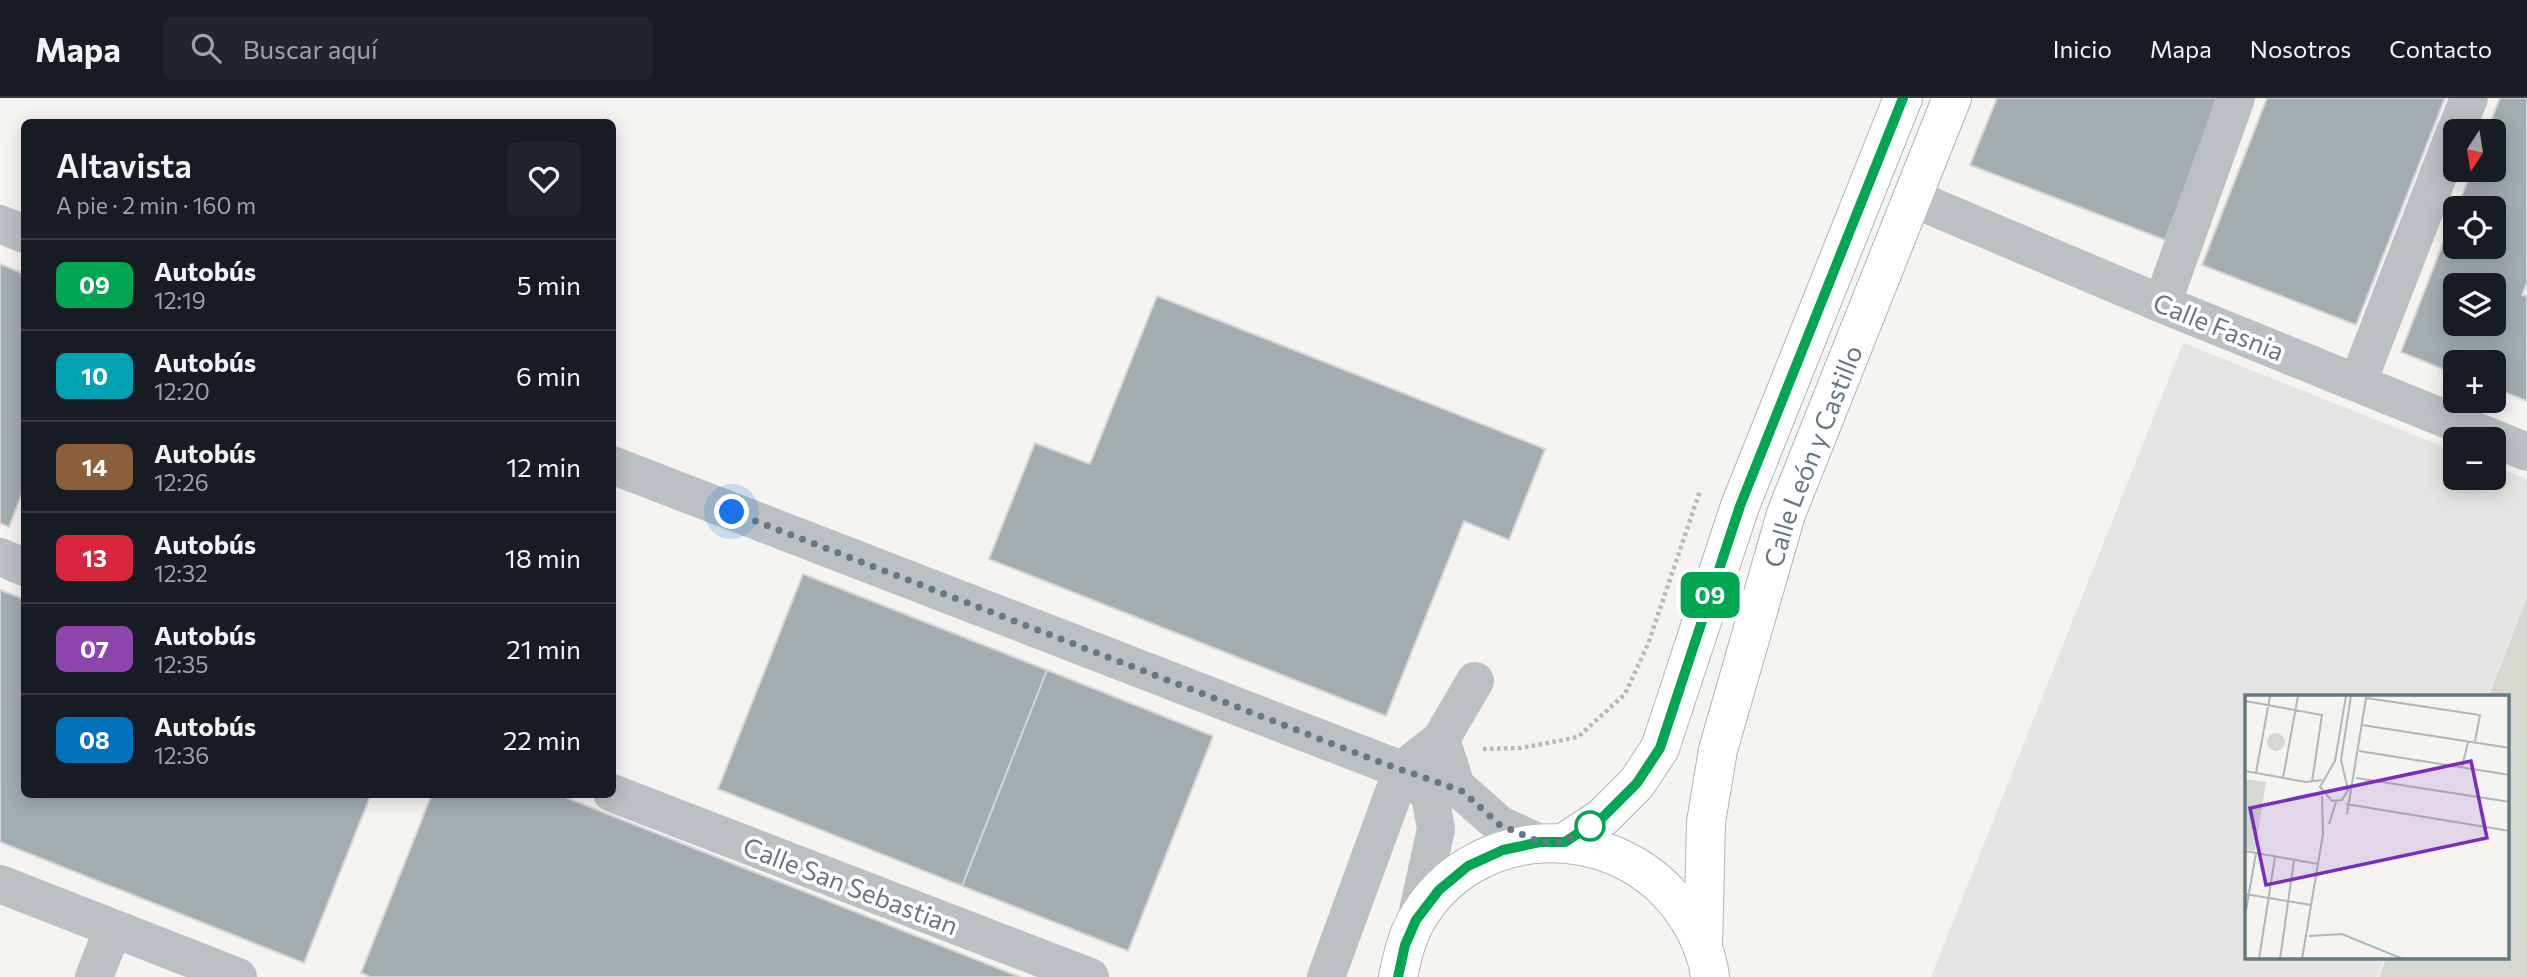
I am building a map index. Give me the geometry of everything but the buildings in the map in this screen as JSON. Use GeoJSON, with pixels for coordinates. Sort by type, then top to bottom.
{"type":"FeatureCollection","features":[{"type":"Feature","properties":{"kind":"main road","name":"Calle León y Castillo"},"geometry":{"type":"LineString","coordinates":[[1552,842],[1603,817],[1637,783],[1660,748],[1740,506],[1903,98]]}},
{"type":"Feature","properties":{"kind":"main road","name":"Calle León y Castillo"},"geometry":{"type":"LineString","coordinates":[[1706,963],[1706,821],[1718,750],[1733,697],[1786,514],[1952,98]]}},
{"type":"Feature","properties":{"kind":"main road"},"geometry":{"type":"LineString","coordinates":[[1407,947],[1439,890],[1468,866],[1503,850],[1552,842],[1591,847],[1617,856],[1641,869],[1667,890],[1689,918],[1706,963]]}},
{"type":"Feature","properties":{"kind":"street"},"geometry":{"type":"LineString","coordinates":[[2162,304],[2236,98]]}},
{"type":"Feature","properties":{"kind":"street"},"geometry":{"type":"LineString","coordinates":[[2461,119],[2469,98]]}},
{"type":"Feature","properties":{"kind":"street"},"geometry":{"type":"LineString","coordinates":[[2358,382],[2443,165]]}},
{"type":"Feature","properties":{"kind":"street","name":"Calle Fasnia"},"geometry":{"type":"LineString","coordinates":[[1912,198],[2162,304],[2527,452]]}},
{"type":"Feature","properties":{"kind":"street"},"geometry":{"type":"LineString","coordinates":[[0,225],[21,233]]}},
{"type":"Feature","properties":{"kind":"street"},"geometry":{"type":"LineString","coordinates":[[616,467],[1462,791]]}},
{"type":"Feature","properties":{"kind":"street"},"geometry":{"type":"LineString","coordinates":[[0,557],[21,566]]}},
{"type":"Feature","properties":{"kind":"street"},"geometry":{"type":"LineString","coordinates":[[1326,977],[1402,770],[1441,739],[1475,681]]}},
{"type":"Feature","properties":{"kind":"street"},"geometry":{"type":"LineString","coordinates":[[1441,739],[1456,786],[1500,825],[1552,842]]}},
{"type":"Feature","properties":{"kind":"street"},"geometry":{"type":"LineString","coordinates":[[1378,977],[1407,947],[1436,829],[1430,795],[1402,770]]}},
{"type":"Feature","properties":{"kind":"street","name":"Calle San Sebastian"},"geometry":{"type":"LineString","coordinates":[[616,795],[1090,977]]}},
{"type":"Feature","properties":{"kind":"street"},"geometry":{"type":"LineString","coordinates":[[0,884],[238,977]]}},
{"type":"Feature","properties":{"kind":"street"},"geometry":{"type":"LineString","coordinates":[[94,977],[113,929]]}},
{"type":"Feature","properties":{"kind":"path"},"geometry":{"type":"LineString","coordinates":[[1441,739],[1485,749],[1521,748],[1578,737],[1625,694],[1648,644],[1695,502],[1705,482]]}},
{"type":"Feature","properties":{"kind":"shaded area"},"geometry":{"type":"Polygon","coordinates":[[[2183,343],[2443,446],[2443,490],[2506,490],[2506,471],[2527,479],[2527,596],[2488,695],[2245,695],[2245,960],[2384,960],[2377,977],[1931,977],[2183,343]]]}},
{"type":"Feature","properties":{"kind":"shaded area"},"geometry":{"type":"Polygon","coordinates":[[[2527,597],[2527,977],[2379,977],[2385,960],[2510,960],[2510,695],[2489,695],[2527,597]]]}},
{"type":"Feature","properties":{"kind":"bus line","name":"09"},"geometry":{"type":"LineString","coordinates":[[1398,977],[1405,945],[1416,920],[1439,890],[1468,866],[1503,850],[1540,842],[1565,842],[1603,817],[1637,783],[1660,748],[1740,506],[1903,98]]}},
{"type":"Feature","properties":{"kind":"route"},"geometry":{"type":"LineString","coordinates":[[732,512],[1377,761],[1462,791],[1500,825],[1540,842],[1565,842],[1590,826]]}}]}
